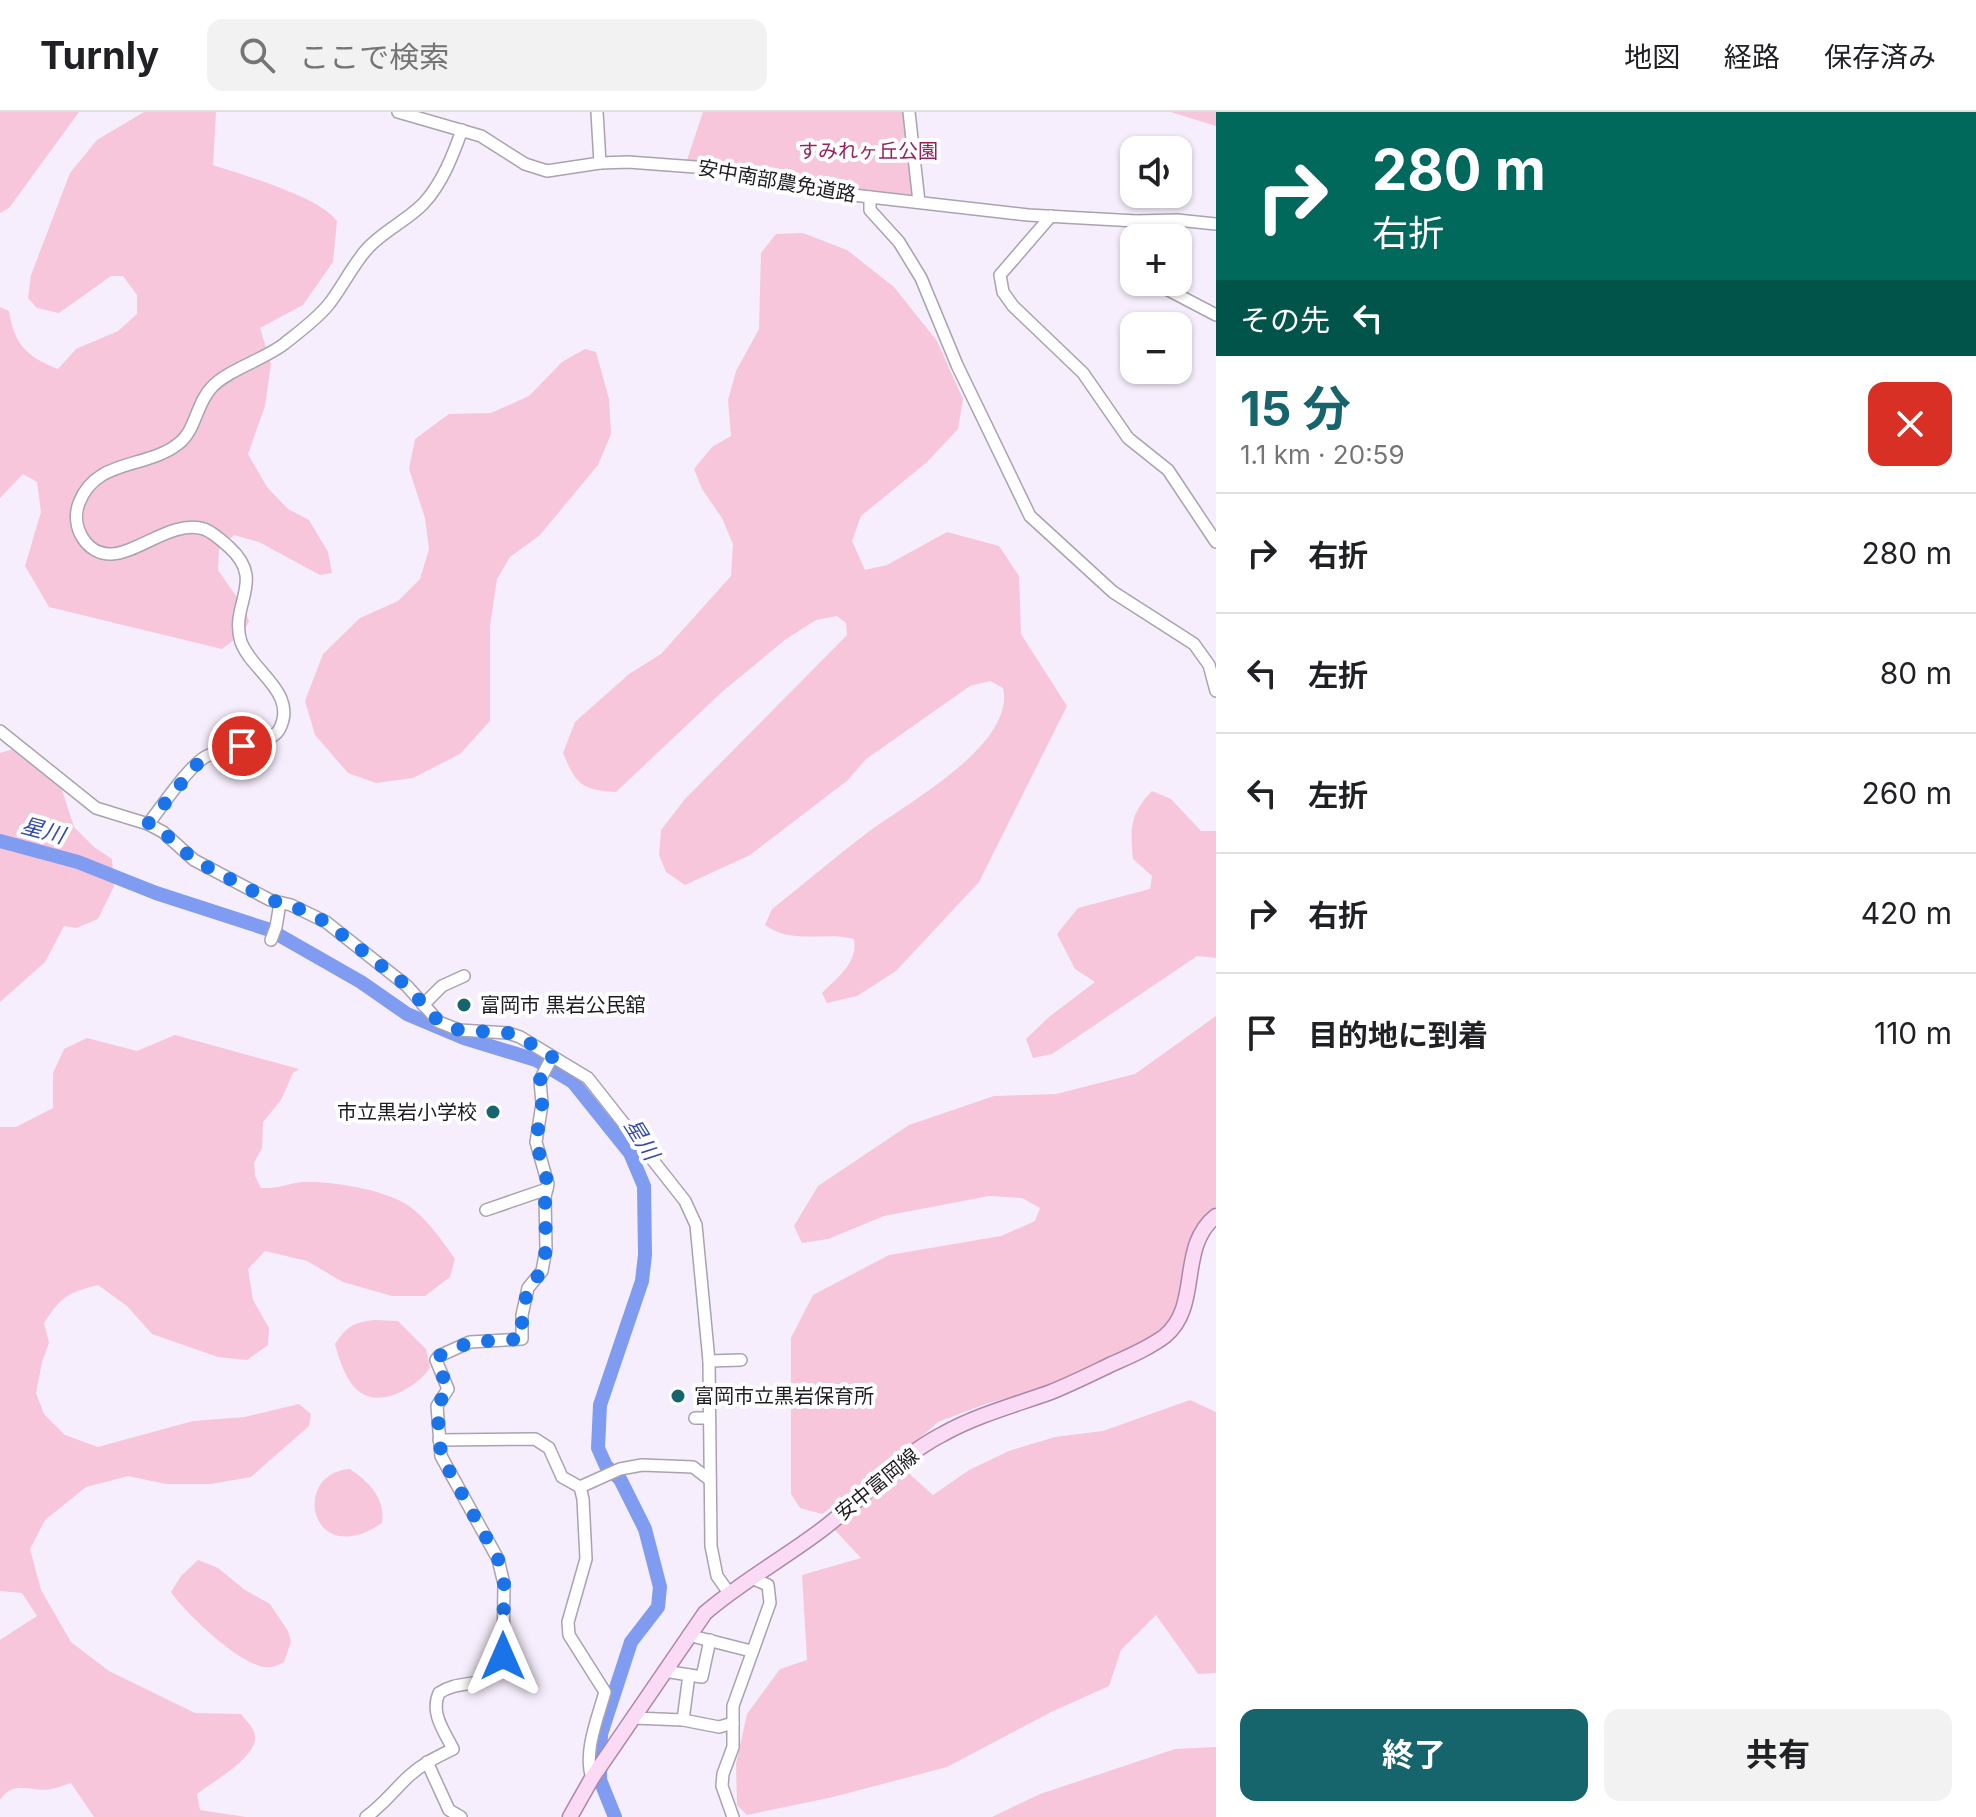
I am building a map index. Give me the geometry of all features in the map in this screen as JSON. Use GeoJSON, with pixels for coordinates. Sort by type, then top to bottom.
{"type":"FeatureCollection","features":[{"type":"Feature","properties":{"kind":"main road","name":"安中富岡線"},"geometry":{"type":"LineString","coordinates":[[570,1817],[593,1777],[705,1613],[729,1593],[807,1541],[909,1456],[940,1435],[1054,1391],[1144,1350],[1166,1335],[1177,1324],[1183,1310],[1191,1255],[1216,1216]]}},
{"type":"Feature","properties":{"kind":"street","name":"安中南部農免道路"},"geometry":{"type":"LineString","coordinates":[[398,112],[481,136],[525,164],[547,171],[628,162],[722,169],[797,188],[870,197],[1051,216],[1216,224]]}},
{"type":"Feature","properties":{"kind":"street"},"geometry":{"type":"LineString","coordinates":[[597,112],[600,163]]}},
{"type":"Feature","properties":{"kind":"street"},"geometry":{"type":"LineString","coordinates":[[909,112],[919,202]]}},
{"type":"Feature","properties":{"kind":"street"},"geometry":{"type":"LineString","coordinates":[[148,824],[203,757],[267,740],[277,733],[284,703],[278,689],[260,672],[241,640],[239,613],[248,580],[244,566],[232,550],[204,529],[190,528],[169,532],[111,554],[99,551],[81,538],[76,526],[75,512],[80,499],[97,477],[165,452],[178,444],[185,438],[204,397],[213,386],[282,345],[326,307],[370,246],[425,201],[450,162],[462,130]]}},
{"type":"Feature","properties":{"kind":"street"},"geometry":{"type":"LineString","coordinates":[[870,197],[870,210],[899,242],[921,278],[957,365],[1030,516],[1113,592],[1194,644],[1209,665],[1216,691]]}},
{"type":"Feature","properties":{"kind":"street"},"geometry":{"type":"LineString","coordinates":[[1051,216],[1000,275],[1003,292],[1013,306],[1083,373],[1128,438],[1168,470],[1216,542]]}},
{"type":"Feature","properties":{"kind":"street"},"geometry":{"type":"LineString","coordinates":[[1180,296],[1216,315]]}},
{"type":"Feature","properties":{"kind":"street"},"geometry":{"type":"LineString","coordinates":[[0,731],[96,808],[148,824],[163,832],[194,860],[250,891],[307,911],[326,922],[407,986],[439,1022],[459,1030],[508,1033],[520,1037],[588,1078],[685,1201],[696,1225],[709,1361],[713,1557],[717,1576],[729,1593]]}},
{"type":"Feature","properties":{"kind":"street"},"geometry":{"type":"LineString","coordinates":[[271,940],[280,903]]}},
{"type":"Feature","properties":{"kind":"street"},"geometry":{"type":"LineString","coordinates":[[423,1005],[442,986],[461,980],[464,976]]}},
{"type":"Feature","properties":{"kind":"street"},"geometry":{"type":"LineString","coordinates":[[366,1817],[382,1806],[409,1776],[427,1762],[453,1749],[437,1716],[439,1693],[451,1687],[483,1683],[500,1666],[503,1656],[503,1573],[441,1456],[437,1406],[448,1389],[436,1360],[470,1342],[522,1339],[522,1315],[528,1288],[542,1271],[546,1249],[548,1184],[536,1142],[542,1104],[540,1080],[551,1058]]}},
{"type":"Feature","properties":{"kind":"street"},"geometry":{"type":"LineString","coordinates":[[486,1210],[547,1189]]}},
{"type":"Feature","properties":{"kind":"street"},"geometry":{"type":"LineString","coordinates":[[709,1361],[741,1360]]}},
{"type":"Feature","properties":{"kind":"street"},"geometry":{"type":"LineString","coordinates":[[709,1395],[742,1393]]}},
{"type":"Feature","properties":{"kind":"street"},"geometry":{"type":"LineString","coordinates":[[695,1418],[709,1418]]}},
{"type":"Feature","properties":{"kind":"street"},"geometry":{"type":"LineString","coordinates":[[439,1440],[535,1439],[549,1448],[554,1466],[562,1477],[580,1487],[586,1559],[568,1622],[569,1635],[605,1692],[593,1735],[590,1772],[593,1777]]}},
{"type":"Feature","properties":{"kind":"street"},"geometry":{"type":"LineString","coordinates":[[580,1487],[620,1469],[642,1465],[693,1467],[710,1480]]}},
{"type":"Feature","properties":{"kind":"street"},"geometry":{"type":"LineString","coordinates":[[733,1817],[722,1786],[723,1774],[732,1755],[733,1706],[770,1603],[768,1585],[751,1578]]}},
{"type":"Feature","properties":{"kind":"street"},"geometry":{"type":"LineString","coordinates":[[688,1635],[751,1651]]}},
{"type":"Feature","properties":{"kind":"street"},"geometry":{"type":"LineString","coordinates":[[664,1671],[702,1677],[710,1640]]}},
{"type":"Feature","properties":{"kind":"street"},"geometry":{"type":"LineString","coordinates":[[683,1720],[689,1675]]}},
{"type":"Feature","properties":{"kind":"street"},"geometry":{"type":"LineString","coordinates":[[634,1718],[683,1720],[719,1727],[733,1723]]}},
{"type":"Feature","properties":{"kind":"street"},"geometry":{"type":"LineString","coordinates":[[427,1762],[449,1810],[461,1817]]}},
{"type":"Feature","properties":{"kind":"green space"},"geometry":{"type":"Polygon","coordinates":[[[0,112],[79,112],[9,208],[0,213],[0,112]]]}},
{"type":"Feature","properties":{"kind":"green space"},"geometry":{"type":"Polygon","coordinates":[[[144,112],[216,112],[213,165],[298,195],[315,203],[337,221],[333,262],[303,305],[260,328],[271,364],[265,406],[248,454],[267,487],[288,509],[309,520],[328,552],[332,573],[320,575],[259,542],[234,535],[219,549],[218,570],[243,606],[249,621],[242,634],[222,649],[49,607],[25,566],[41,512],[37,482],[23,474],[0,498],[0,307],[9,311],[14,332],[24,348],[38,360],[58,369],[76,349],[118,331],[137,314],[137,295],[123,276],[111,276],[59,313],[37,308],[28,298],[31,275],[70,173],[97,140],[144,112]]]}},
{"type":"Feature","properties":{"kind":"green space","name":"すみれヶ丘公園"},"geometry":{"type":"Polygon","coordinates":[[[703,112],[907,112],[914,195],[912,198],[781,177],[725,162],[687,160],[703,112]]]}},
{"type":"Feature","properties":{"kind":"green space"},"geometry":{"type":"Polygon","coordinates":[[[1171,112],[1216,112],[1216,126],[1171,112]]]}},
{"type":"Feature","properties":{"kind":"green space"},"geometry":{"type":"Polygon","coordinates":[[[803,233],[847,250],[894,287],[937,341],[963,399],[958,429],[927,462],[861,516],[852,541],[865,570],[887,565],[947,532],[999,546],[1019,576],[1021,634],[1067,706],[979,882],[896,971],[857,996],[827,1003],[822,993],[850,962],[854,939],[797,936],[775,931],[765,925],[772,909],[976,751],[993,731],[1002,709],[1003,688],[990,681],[970,686],[866,759],[848,780],[750,855],[685,885],[666,872],[659,855],[661,830],[685,799],[847,635],[846,623],[837,616],[816,620],[786,639],[723,691],[616,792],[581,783],[563,753],[575,722],[629,674],[661,654],[731,576],[733,544],[694,469],[712,447],[731,436],[728,400],[736,371],[759,329],[761,253],[776,234],[803,233]]]}},
{"type":"Feature","properties":{"kind":"green space"},"geometry":{"type":"Polygon","coordinates":[[[585,349],[596,352],[609,399],[611,434],[598,465],[540,535],[510,557],[497,579],[490,626],[490,721],[460,754],[413,778],[376,783],[348,773],[315,735],[305,701],[323,654],[360,618],[398,601],[420,579],[429,549],[425,518],[409,469],[415,439],[449,414],[491,413],[529,396],[562,362],[585,349]]]}},
{"type":"Feature","properties":{"kind":"green space"},"geometry":{"type":"Polygon","coordinates":[[[20,747],[43,760],[62,790],[74,827],[94,847],[112,859],[114,886],[98,919],[76,928],[64,926],[45,962],[0,1002],[0,753],[20,747]]]}},
{"type":"Feature","properties":{"kind":"green space"},"geometry":{"type":"Polygon","coordinates":[[[1152,791],[1171,799],[1201,831],[1216,831],[1216,958],[1197,956],[1052,1054],[1033,1058],[1026,1039],[1095,982],[1075,969],[1057,934],[1078,908],[1150,889],[1152,876],[1133,859],[1132,839],[1136,814],[1152,791]]]}},
{"type":"Feature","properties":{"kind":"green space"},"geometry":{"type":"Polygon","coordinates":[[[1216,1016],[1216,1211],[1180,1307],[1163,1332],[1054,1386],[988,1403],[938,1422],[897,1458],[822,1514],[800,1508],[791,1494],[791,1338],[813,1295],[889,1255],[1001,1236],[1035,1221],[1040,1208],[1022,1198],[989,1196],[884,1216],[828,1239],[802,1243],[794,1226],[818,1186],[909,1125],[994,1096],[1056,1094],[1135,1074],[1216,1016]]]}},
{"type":"Feature","properties":{"kind":"green space"},"geometry":{"type":"Polygon","coordinates":[[[175,1035],[299,1069],[293,1073],[281,1100],[263,1122],[262,1148],[254,1163],[255,1176],[261,1188],[314,1182],[384,1194],[406,1204],[420,1215],[455,1259],[450,1277],[425,1296],[392,1296],[343,1282],[307,1261],[265,1251],[248,1269],[253,1300],[269,1328],[268,1345],[247,1360],[218,1357],[152,1334],[127,1306],[98,1285],[66,1297],[44,1323],[49,1343],[36,1393],[44,1414],[65,1435],[98,1447],[193,1421],[245,1417],[299,1404],[311,1414],[309,1426],[251,1477],[211,1484],[166,1484],[128,1476],[86,1487],[45,1520],[30,1549],[41,1590],[71,1642],[109,1671],[195,1713],[241,1714],[255,1736],[254,1744],[242,1760],[197,1794],[200,1810],[246,1817],[94,1817],[71,1783],[44,1790],[17,1788],[0,1800],[0,1640],[37,1616],[22,1593],[0,1591],[0,1127],[16,1127],[53,1108],[53,1073],[64,1049],[87,1038],[137,1051],[175,1035]]]}},
{"type":"Feature","properties":{"kind":"green space"},"geometry":{"type":"Polygon","coordinates":[[[374,1320],[398,1321],[426,1349],[430,1368],[411,1386],[383,1398],[371,1397],[354,1387],[335,1344],[351,1326],[374,1320]]]}},
{"type":"Feature","properties":{"kind":"green space"},"geometry":{"type":"Polygon","coordinates":[[[1190,1400],[1216,1412],[1216,1673],[1198,1674],[1156,1615],[1121,1650],[1109,1686],[1051,1712],[947,1767],[833,1797],[747,1815],[737,1805],[736,1764],[747,1714],[780,1669],[807,1660],[802,1575],[861,1558],[833,1528],[905,1470],[933,1495],[969,1470],[1009,1451],[1055,1437],[1103,1431],[1190,1400]]]}},
{"type":"Feature","properties":{"kind":"green space"},"geometry":{"type":"Polygon","coordinates":[[[350,1469],[375,1492],[381,1506],[382,1523],[357,1535],[338,1536],[324,1529],[316,1516],[315,1501],[320,1486],[331,1474],[350,1469]]]}},
{"type":"Feature","properties":{"kind":"green space"},"geometry":{"type":"Polygon","coordinates":[[[198,1560],[218,1568],[245,1590],[270,1604],[288,1631],[291,1642],[284,1662],[272,1667],[248,1661],[217,1640],[178,1601],[171,1592],[181,1576],[198,1560]]]}},
{"type":"Feature","properties":{"kind":"green space"},"geometry":{"type":"Polygon","coordinates":[[[1216,1747],[1216,1817],[992,1817],[1040,1794],[1175,1749],[1216,1747]]]}},
{"type":"Feature","properties":{"kind":"waterway","name":"星川"},"geometry":{"type":"LineString","coordinates":[[0,841],[78,862],[156,893],[270,930],[361,982],[407,1014],[464,1038],[536,1060],[573,1082],[630,1153],[644,1186],[645,1255],[642,1281],[600,1405],[598,1448],[606,1466],[620,1479],[645,1529],[660,1587],[658,1607],[631,1642],[601,1734],[600,1780],[615,1817]]}},
{"type":"Feature","properties":{"kind":"place","name":"富岡市 黒岩公民舘"},"geometry":{"type":"Point","coordinates":[464,1005]}},
{"type":"Feature","properties":{"kind":"place","name":"市立黒岩小学校"},"geometry":{"type":"Point","coordinates":[493,1112]}},
{"type":"Feature","properties":{"kind":"place","name":"富岡市立黒岩保育所"},"geometry":{"type":"Point","coordinates":[678,1396]}},
{"type":"Feature","properties":{"kind":"route"},"geometry":{"type":"LineString","coordinates":[[242,746],[203,757],[148,824],[163,832],[194,860],[250,891],[307,911],[326,922],[407,986],[439,1022],[459,1030],[508,1033],[552,1057],[540,1080],[542,1104],[536,1142],[548,1184],[545,1197],[546,1249],[542,1271],[528,1288],[522,1315],[522,1339],[470,1342],[436,1360],[448,1389],[437,1406],[441,1456],[503,1573],[503,1656]]}}]}
